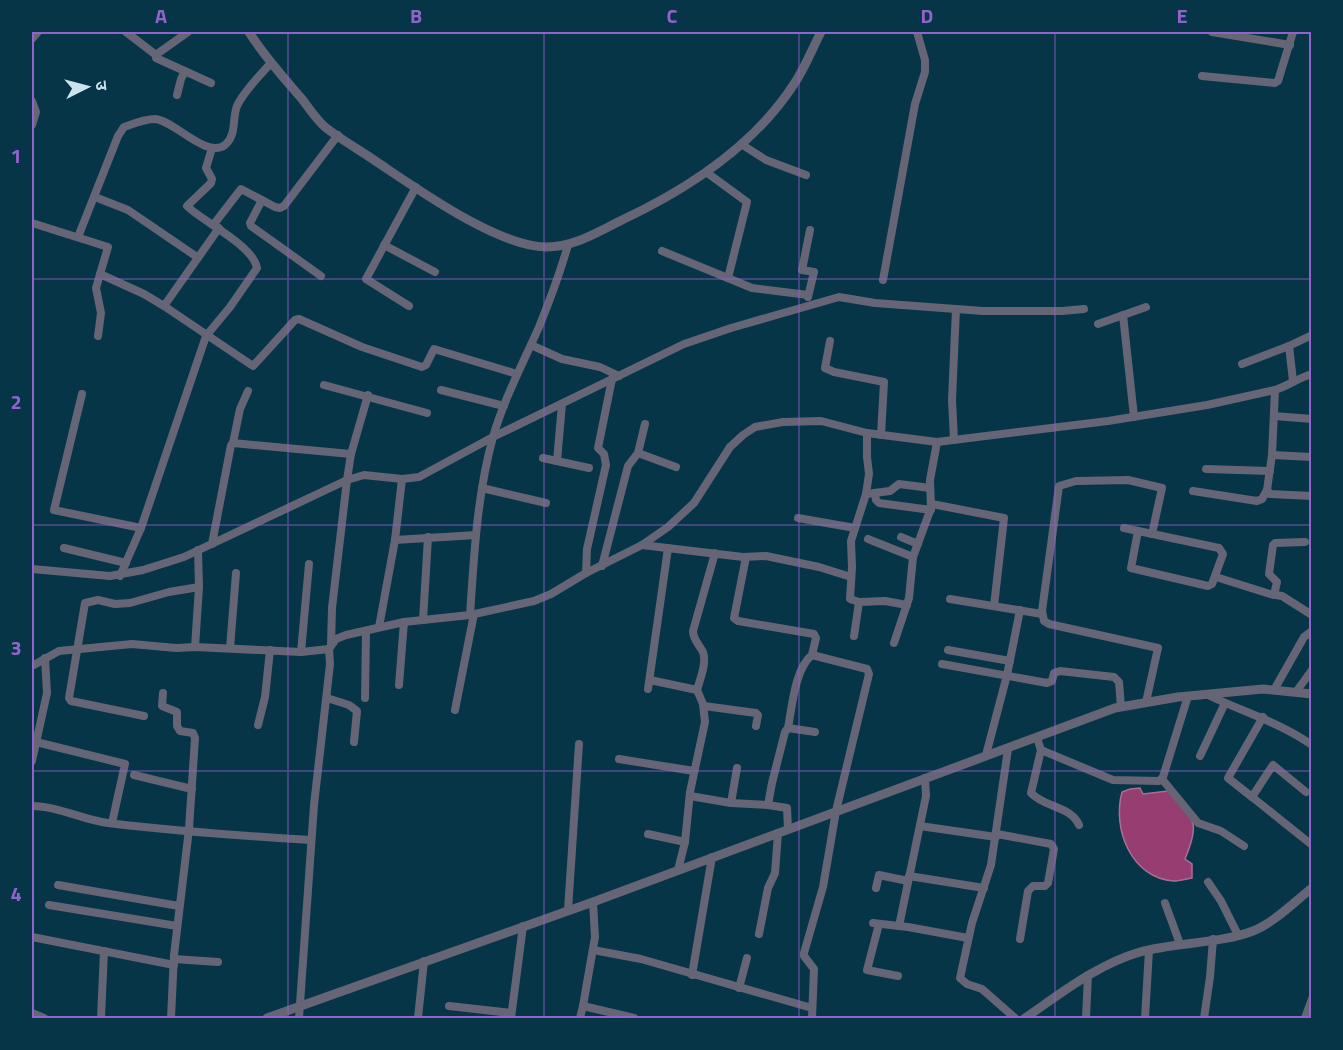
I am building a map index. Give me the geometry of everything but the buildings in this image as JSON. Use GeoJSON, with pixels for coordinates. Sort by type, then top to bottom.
{"type":"FeatureCollection","features":[{"type":"Feature","properties":{"kind":"street"},"geometry":{"type":"LineString","coordinates":[[32,39],[38,32]]}},
{"type":"Feature","properties":{"kind":"street"},"geometry":{"type":"LineString","coordinates":[[126,32],[156,55],[156,58],[211,83]]}},
{"type":"Feature","properties":{"kind":"street"},"geometry":{"type":"LineString","coordinates":[[156,55],[188,32]]}},
{"type":"Feature","properties":{"kind":"street"},"geometry":{"type":"LineString","coordinates":[[249,32],[271,63],[324,126],[416,187],[492,232],[538,246],[568,245],[641,211],[678,191],[706,172],[756,131],[787,96],[820,32]]}},
{"type":"Feature","properties":{"kind":"street"},"geometry":{"type":"LineString","coordinates":[[883,280],[915,104],[925,72],[925,60],[917,32]]}},
{"type":"Feature","properties":{"kind":"street"},"geometry":{"type":"LineString","coordinates":[[1212,32],[1290,45]]}},
{"type":"Feature","properties":{"kind":"street"},"geometry":{"type":"LineString","coordinates":[[1202,76],[1275,83],[1281,78],[1293,32]]}},
{"type":"Feature","properties":{"kind":"street"},"geometry":{"type":"LineString","coordinates":[[78,237],[118,136],[124,127],[155,119],[204,146],[219,148],[227,142],[235,122],[237,105],[271,63]]}},
{"type":"Feature","properties":{"kind":"street"},"geometry":{"type":"LineString","coordinates":[[177,95],[185,71]]}},
{"type":"Feature","properties":{"kind":"street"},"geometry":{"type":"LineString","coordinates":[[32,100],[36,112],[32,125]]}},
{"type":"Feature","properties":{"kind":"street"},"geometry":{"type":"LineString","coordinates":[[164,306],[241,189],[275,207],[284,206],[338,135]]}},
{"type":"Feature","properties":{"kind":"street"},"geometry":{"type":"LineString","coordinates":[[741,144],[766,160],[806,175]]}},
{"type":"Feature","properties":{"kind":"street"},"geometry":{"type":"LineString","coordinates":[[120,576],[141,528],[206,336],[257,268],[253,257],[216,226],[187,206],[211,183],[212,179],[206,168],[212,148]]}},
{"type":"Feature","properties":{"kind":"street"},"geometry":{"type":"LineString","coordinates":[[706,172],[747,202],[728,278]]}},
{"type":"Feature","properties":{"kind":"street"},"geometry":{"type":"LineString","coordinates":[[409,306],[367,280],[366,276],[416,187]]}},
{"type":"Feature","properties":{"kind":"street"},"geometry":{"type":"LineString","coordinates":[[95,197],[128,210],[197,257]]}},
{"type":"Feature","properties":{"kind":"street"},"geometry":{"type":"LineString","coordinates":[[262,200],[250,223],[251,226],[321,276]]}},
{"type":"Feature","properties":{"kind":"street"},"geometry":{"type":"LineString","coordinates":[[32,223],[108,246],[96,291],[101,309],[98,336]]}},
{"type":"Feature","properties":{"kind":"street"},"geometry":{"type":"LineString","coordinates":[[809,305],[808,295],[814,272],[802,270],[810,230]]}},
{"type":"Feature","properties":{"kind":"street"},"geometry":{"type":"LineString","coordinates":[[384,245],[435,272]]}},
{"type":"Feature","properties":{"kind":"street"},"geometry":{"type":"LineString","coordinates":[[455,710],[472,614],[476,535],[482,488],[493,437],[561,269],[568,245]]}},
{"type":"Feature","properties":{"kind":"street"},"geometry":{"type":"LineString","coordinates":[[662,251],[752,288],[808,295]]}},
{"type":"Feature","properties":{"kind":"street"},"geometry":{"type":"LineString","coordinates":[[100,274],[164,306],[252,366],[299,319],[362,347],[422,367],[426,365],[434,349],[518,374]]}},
{"type":"Feature","properties":{"kind":"street"},"geometry":{"type":"LineString","coordinates":[[32,569],[120,576],[164,563],[212,544],[347,480],[364,475],[402,479],[419,477],[493,437],[684,344],[839,297],[875,303],[956,309],[1062,311],[1084,309]]}},
{"type":"Feature","properties":{"kind":"street"},"geometry":{"type":"LineString","coordinates":[[1098,324],[1146,307]]}},
{"type":"Feature","properties":{"kind":"street"},"geometry":{"type":"LineString","coordinates":[[954,440],[952,400],[956,309]]}},
{"type":"Feature","properties":{"kind":"street"},"geometry":{"type":"LineString","coordinates":[[1123,315],[1134,417]]}},
{"type":"Feature","properties":{"kind":"street"},"geometry":{"type":"LineString","coordinates":[[1242,364],[1290,346],[1311,335]]}},
{"type":"Feature","properties":{"kind":"street"},"geometry":{"type":"LineString","coordinates":[[830,341],[825,368],[834,372],[884,382],[881,435]]}},
{"type":"Feature","properties":{"kind":"street"},"geometry":{"type":"LineString","coordinates":[[531,345],[562,358],[600,367],[615,377]]}},
{"type":"Feature","properties":{"kind":"street"},"geometry":{"type":"LineString","coordinates":[[1290,346],[1293,381]]}},
{"type":"Feature","properties":{"kind":"street"},"geometry":{"type":"LineString","coordinates":[[32,666],[59,651],[132,644],[176,648],[301,652],[330,647],[336,639],[379,627],[472,614],[534,601],[642,544],[668,527],[694,503],[730,447],[755,427],[783,422],[821,421],[867,433],[937,442],[1134,417],[1207,405],[1275,390],[1311,374]]}},
{"type":"Feature","properties":{"kind":"street"},"geometry":{"type":"LineString","coordinates":[[586,573],[587,549],[606,465],[604,454],[598,448],[615,377]]}},
{"type":"Feature","properties":{"kind":"street"},"geometry":{"type":"LineString","coordinates":[[324,385],[427,412]]}},
{"type":"Feature","properties":{"kind":"street"},"geometry":{"type":"LineString","coordinates":[[441,390],[504,406]]}},
{"type":"Feature","properties":{"kind":"street"},"geometry":{"type":"LineString","coordinates":[[1193,491],[1262,500],[1267,490],[1272,455],[1275,390]]}},
{"type":"Feature","properties":{"kind":"street"},"geometry":{"type":"LineString","coordinates":[[212,544],[231,445],[240,409],[248,392]]}},
{"type":"Feature","properties":{"kind":"street"},"geometry":{"type":"LineString","coordinates":[[82,394],[54,510],[141,528]]}},
{"type":"Feature","properties":{"kind":"street"},"geometry":{"type":"LineString","coordinates":[[299,1018],[311,840],[330,664],[332,608],[351,454],[368,395]]}},
{"type":"Feature","properties":{"kind":"street"},"geometry":{"type":"LineString","coordinates":[[556,461],[562,404]]}},
{"type":"Feature","properties":{"kind":"street"},"geometry":{"type":"LineString","coordinates":[[1275,416],[1311,419]]}},
{"type":"Feature","properties":{"kind":"street"},"geometry":{"type":"LineString","coordinates":[[602,566],[628,465],[638,453],[645,424]]}},
{"type":"Feature","properties":{"kind":"street"},"geometry":{"type":"LineString","coordinates":[[867,433],[869,474],[866,494],[851,541],[850,599],[859,602],[887,601],[908,605]]}},
{"type":"Feature","properties":{"kind":"street"},"geometry":{"type":"LineString","coordinates":[[894,643],[908,605],[913,557],[931,507],[930,476],[937,442]]}},
{"type":"Feature","properties":{"kind":"street"},"geometry":{"type":"LineString","coordinates":[[233,443],[351,454]]}},
{"type":"Feature","properties":{"kind":"street"},"geometry":{"type":"LineString","coordinates":[[638,453],[676,467]]}},
{"type":"Feature","properties":{"kind":"street"},"geometry":{"type":"LineString","coordinates":[[1272,455],[1311,457]]}},
{"type":"Feature","properties":{"kind":"street"},"geometry":{"type":"LineString","coordinates":[[543,458],[589,468]]}},
{"type":"Feature","properties":{"kind":"street"},"geometry":{"type":"LineString","coordinates":[[1206,469],[1270,471]]}},
{"type":"Feature","properties":{"kind":"street"},"geometry":{"type":"LineString","coordinates":[[379,627],[395,540],[402,479]]}},
{"type":"Feature","properties":{"kind":"street"},"geometry":{"type":"LineString","coordinates":[[1146,702],[1158,648],[1049,624],[1044,621],[1042,614],[1059,486],[1076,481],[1128,480],[1162,488],[1152,534]]}},
{"type":"Feature","properties":{"kind":"street"},"geometry":{"type":"LineString","coordinates":[[866,494],[892,490],[899,484],[930,488]]}},
{"type":"Feature","properties":{"kind":"street"},"geometry":{"type":"LineString","coordinates":[[482,488],[546,503]]}},
{"type":"Feature","properties":{"kind":"street"},"geometry":{"type":"LineString","coordinates":[[1267,490],[1270,494],[1311,496]]}},
{"type":"Feature","properties":{"kind":"street"},"geometry":{"type":"LineString","coordinates":[[875,493],[879,503],[931,507],[1004,518],[994,606]]}},
{"type":"Feature","properties":{"kind":"street"},"geometry":{"type":"LineString","coordinates":[[798,518],[855,528]]}},
{"type":"Feature","properties":{"kind":"street"},"geometry":{"type":"LineString","coordinates":[[1124,528],[1138,531],[1152,534],[1221,549],[1223,554],[1212,584],[1208,586],[1131,568],[1138,531]]}},
{"type":"Feature","properties":{"kind":"street"},"geometry":{"type":"LineString","coordinates":[[395,540],[476,535]]}},
{"type":"Feature","properties":{"kind":"street"},"geometry":{"type":"LineString","coordinates":[[423,620],[428,537]]}},
{"type":"Feature","properties":{"kind":"street"},"geometry":{"type":"LineString","coordinates":[[901,537],[918,544]]}},
{"type":"Feature","properties":{"kind":"street"},"geometry":{"type":"LineString","coordinates":[[868,539],[913,557]]}},
{"type":"Feature","properties":{"kind":"street"},"geometry":{"type":"LineString","coordinates":[[1274,595],[1277,582],[1269,574],[1274,543],[1305,542]]}},
{"type":"Feature","properties":{"kind":"street"},"geometry":{"type":"LineString","coordinates":[[642,544],[715,554],[766,556],[789,560],[850,578]]}},
{"type":"Feature","properties":{"kind":"street"},"geometry":{"type":"LineString","coordinates":[[64,548],[126,563]]}},
{"type":"Feature","properties":{"kind":"street"},"geometry":{"type":"LineString","coordinates":[[648,689],[668,548]]}},
{"type":"Feature","properties":{"kind":"street"},"geometry":{"type":"LineString","coordinates":[[195,647],[199,587],[198,550]]}},
{"type":"Feature","properties":{"kind":"street"},"geometry":{"type":"LineString","coordinates":[[678,870],[685,842],[694,771],[705,722],[704,706],[697,690],[704,661],[702,650],[694,638],[693,631],[715,554]]}},
{"type":"Feature","properties":{"kind":"street"},"geometry":{"type":"LineString","coordinates":[[746,557],[735,618],[738,621],[814,634],[816,638],[812,655],[806,660],[796,683],[788,728],[785,732],[768,805]]}},
{"type":"Feature","properties":{"kind":"street"},"geometry":{"type":"LineString","coordinates":[[301,652],[309,564]]}},
{"type":"Feature","properties":{"kind":"street"},"geometry":{"type":"LineString","coordinates":[[230,648],[236,573]]}},
{"type":"Feature","properties":{"kind":"street"},"geometry":{"type":"LineString","coordinates":[[1215,577],[1282,596],[1311,615]]}},
{"type":"Feature","properties":{"kind":"street"},"geometry":{"type":"LineString","coordinates":[[144,716],[71,701],[68,694],[85,603],[98,600],[115,604],[130,603],[169,592],[199,587]]}},
{"type":"Feature","properties":{"kind":"street"},"geometry":{"type":"LineString","coordinates":[[950,599],[1042,614]]}},
{"type":"Feature","properties":{"kind":"street"},"geometry":{"type":"LineString","coordinates":[[854,636],[859,602]]}},
{"type":"Feature","properties":{"kind":"street"},"geometry":{"type":"LineString","coordinates":[[986,755],[1007,675],[1020,610]]}},
{"type":"Feature","properties":{"kind":"street"},"geometry":{"type":"LineString","coordinates":[[399,685],[404,622]]}},
{"type":"Feature","properties":{"kind":"street"},"geometry":{"type":"LineString","coordinates":[[365,698],[366,631]]}},
{"type":"Feature","properties":{"kind":"street"},"geometry":{"type":"LineString","coordinates":[[1274,690],[1304,637],[1311,631]]}},
{"type":"Feature","properties":{"kind":"street"},"geometry":{"type":"LineString","coordinates":[[258,724],[265,697],[270,650]]}},
{"type":"Feature","properties":{"kind":"street"},"geometry":{"type":"LineString","coordinates":[[948,650],[1010,661]]}},
{"type":"Feature","properties":{"kind":"street"},"geometry":{"type":"LineString","coordinates":[[812,655],[867,669],[869,674],[836,811],[824,887],[804,953],[814,969],[812,1018]]}},
{"type":"Feature","properties":{"kind":"street"},"geometry":{"type":"LineString","coordinates":[[32,761],[46,693],[45,658]]}},
{"type":"Feature","properties":{"kind":"street"},"geometry":{"type":"LineString","coordinates":[[942,664],[1047,683],[1052,681],[1054,673],[1060,671],[1114,677],[1119,682],[1121,707]]}},
{"type":"Feature","properties":{"kind":"street"},"geometry":{"type":"LineString","coordinates":[[1296,692],[1311,670]]}},
{"type":"Feature","properties":{"kind":"street"},"geometry":{"type":"LineString","coordinates":[[650,680],[697,690]]}},
{"type":"Feature","properties":{"kind":"street"},"geometry":{"type":"LineString","coordinates":[[267,1018],[592,902],[1121,707],[1188,696],[1263,689],[1311,694]]}},
{"type":"Feature","properties":{"kind":"street"},"geometry":{"type":"LineString","coordinates":[[163,693],[158,706],[177,712],[177,726],[180,731],[193,733],[195,738],[188,832],[177,926],[171,1018]]}},
{"type":"Feature","properties":{"kind":"street"},"geometry":{"type":"LineString","coordinates":[[1207,694],[1263,717],[1296,734],[1311,745]]}},
{"type":"Feature","properties":{"kind":"street"},"geometry":{"type":"LineString","coordinates":[[1162,780],[1188,696]]}},
{"type":"Feature","properties":{"kind":"street"},"geometry":{"type":"LineString","coordinates":[[327,698],[349,705],[357,711],[354,742]]}},
{"type":"Feature","properties":{"kind":"street"},"geometry":{"type":"LineString","coordinates":[[1200,756],[1225,703]]}},
{"type":"Feature","properties":{"kind":"street"},"geometry":{"type":"LineString","coordinates":[[704,706],[756,712],[758,715],[756,726]]}},
{"type":"Feature","properties":{"kind":"street"},"geometry":{"type":"LineString","coordinates":[[1263,717],[1228,778],[1311,845]]}},
{"type":"Feature","properties":{"kind":"street"},"geometry":{"type":"LineString","coordinates":[[788,728],[815,732]]}},
{"type":"Feature","properties":{"kind":"street"},"geometry":{"type":"LineString","coordinates":[[1037,738],[1041,750],[1031,793],[1038,799],[1071,814],[1079,825]]}},
{"type":"Feature","properties":{"kind":"street"},"geometry":{"type":"LineString","coordinates":[[36,742],[125,764],[112,823]]}},
{"type":"Feature","properties":{"kind":"street"},"geometry":{"type":"LineString","coordinates":[[568,910],[579,744]]}},
{"type":"Feature","properties":{"kind":"street"},"geometry":{"type":"LineString","coordinates":[[1008,749],[991,865],[968,938],[960,978],[967,984],[982,989],[1015,1018]]}},
{"type":"Feature","properties":{"kind":"street"},"geometry":{"type":"LineString","coordinates":[[1041,750],[1113,780],[1162,780]]}},
{"type":"Feature","properties":{"kind":"street"},"geometry":{"type":"LineString","coordinates":[[620,759],[694,771]]}},
{"type":"Feature","properties":{"kind":"street"},"geometry":{"type":"LineString","coordinates":[[1252,797],[1273,765],[1306,792]]}},
{"type":"Feature","properties":{"kind":"street"},"geometry":{"type":"LineString","coordinates":[[732,803],[737,768]]}},
{"type":"Feature","properties":{"kind":"street"},"geometry":{"type":"LineString","coordinates":[[134,775],[192,789]]}},
{"type":"Feature","properties":{"kind":"street"},"geometry":{"type":"LineString","coordinates":[[899,926],[926,796],[925,778]]}},
{"type":"Feature","properties":{"kind":"street"},"geometry":{"type":"LineString","coordinates":[[1162,780],[1198,823],[1221,831],[1244,846]]}},
{"type":"Feature","properties":{"kind":"street"},"geometry":{"type":"LineString","coordinates":[[690,796],[787,808],[788,829]]}},
{"type":"Feature","properties":{"kind":"street"},"geometry":{"type":"LineString","coordinates":[[32,806],[112,823],[188,832],[311,840]]}},
{"type":"Feature","properties":{"kind":"street"},"geometry":{"type":"LineString","coordinates":[[920,826],[1051,844],[1054,849],[1047,883],[1045,886],[1033,886],[1028,891],[1020,939]]}},
{"type":"Feature","properties":{"kind":"street"},"geometry":{"type":"LineString","coordinates":[[759,934],[768,888],[775,873],[778,833]]}},
{"type":"Feature","properties":{"kind":"street"},"geometry":{"type":"LineString","coordinates":[[648,834],[685,842]]}},
{"type":"Feature","properties":{"kind":"street"},"geometry":{"type":"LineString","coordinates":[[692,975],[712,857]]}},
{"type":"Feature","properties":{"kind":"street"},"geometry":{"type":"LineString","coordinates":[[876,888],[879,875],[984,888]]}},
{"type":"Feature","properties":{"kind":"street"},"geometry":{"type":"LineString","coordinates":[[1208,882],[1238,935]]}},
{"type":"Feature","properties":{"kind":"street"},"geometry":{"type":"LineString","coordinates":[[58,885],[179,906]]}},
{"type":"Feature","properties":{"kind":"street"},"geometry":{"type":"LineString","coordinates":[[1025,1018],[1088,975],[1138,952],[1254,931],[1276,917],[1311,888]]}},
{"type":"Feature","properties":{"kind":"street"},"geometry":{"type":"LineString","coordinates":[[580,1018],[595,937],[592,902]]}},
{"type":"Feature","properties":{"kind":"street"},"geometry":{"type":"LineString","coordinates":[[1165,903],[1180,944]]}},
{"type":"Feature","properties":{"kind":"street"},"geometry":{"type":"LineString","coordinates":[[49,905],[177,926]]}},
{"type":"Feature","properties":{"kind":"street"},"geometry":{"type":"LineString","coordinates":[[898,976],[867,970],[876,923],[968,938]]}},
{"type":"Feature","properties":{"kind":"street"},"geometry":{"type":"LineString","coordinates":[[449,1006],[511,1016],[523,926]]}},
{"type":"Feature","properties":{"kind":"street"},"geometry":{"type":"LineString","coordinates":[[32,937],[174,962],[218,962]]}},
{"type":"Feature","properties":{"kind":"street"},"geometry":{"type":"LineString","coordinates":[[1204,1018],[1213,939]]}},
{"type":"Feature","properties":{"kind":"street"},"geometry":{"type":"LineString","coordinates":[[593,950],[641,960],[812,1008]]}},
{"type":"Feature","properties":{"kind":"street"},"geometry":{"type":"LineString","coordinates":[[1145,1018],[1149,950]]}},
{"type":"Feature","properties":{"kind":"street"},"geometry":{"type":"LineString","coordinates":[[101,1018],[104,951]]}},
{"type":"Feature","properties":{"kind":"street"},"geometry":{"type":"LineString","coordinates":[[739,988],[747,958]]}},
{"type":"Feature","properties":{"kind":"street"},"geometry":{"type":"LineString","coordinates":[[418,1018],[424,961]]}},
{"type":"Feature","properties":{"kind":"street"},"geometry":{"type":"LineString","coordinates":[[1086,1018],[1088,975]]}},
{"type":"Feature","properties":{"kind":"street"},"geometry":{"type":"LineString","coordinates":[[1307,1018],[1311,999]]}},
{"type":"Feature","properties":{"kind":"street"},"geometry":{"type":"LineString","coordinates":[[583,1006],[634,1018]]}},
{"type":"Feature","properties":{"kind":"street"},"geometry":{"type":"LineString","coordinates":[[32,1013],[44,1018]]}},
{"type":"Feature","properties":{"kind":"shaded area"},"geometry":{"type":"Polygon","coordinates":[[[1140,788],[1143,794],[1168,791],[1189,815],[1194,828],[1185,859],[1192,864],[1192,878],[1174,881],[1159,878],[1146,871],[1128,849],[1120,821],[1122,792],[1140,788]]]}}]}
